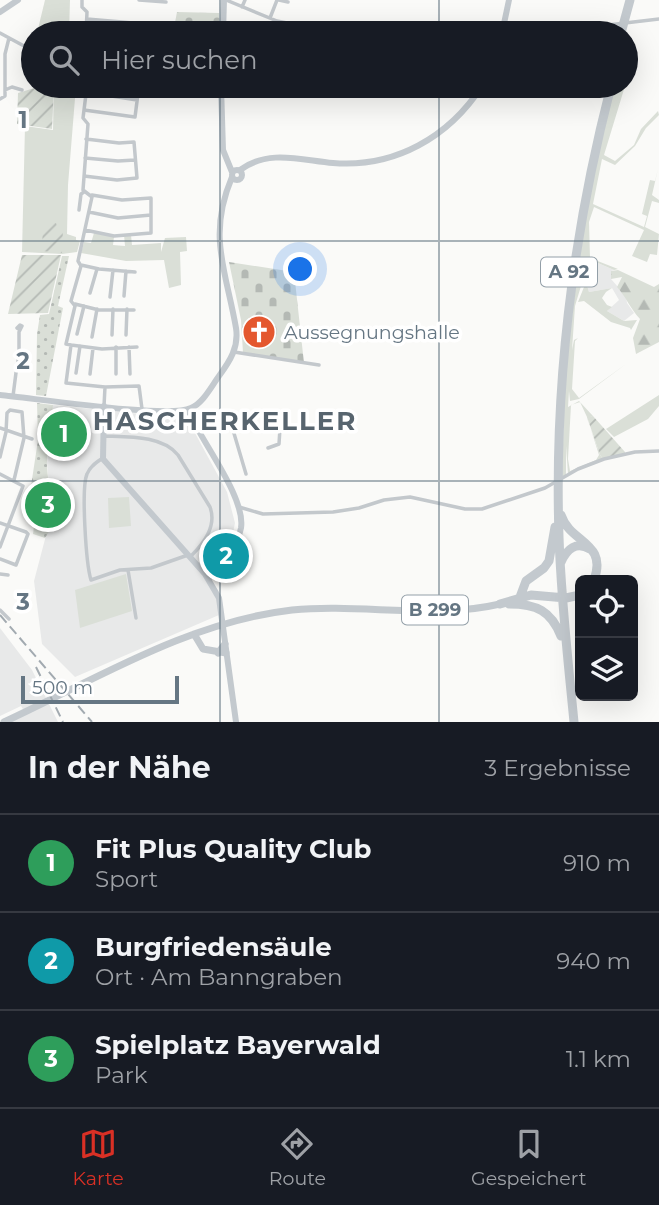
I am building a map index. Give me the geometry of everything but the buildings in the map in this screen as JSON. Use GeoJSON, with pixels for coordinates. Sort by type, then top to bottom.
{"type":"FeatureCollection","features":[{"type":"Feature","properties":{"kind":"highway"},"geometry":{"type":"LineString","coordinates":[[626,21],[632,0]]}},
{"type":"Feature","properties":{"kind":"highway","name":"A 92"},"geometry":{"type":"LineString","coordinates":[[572,722],[555,525],[562,382],[571,287],[588,182],[606,98]]}},
{"type":"Feature","properties":{"kind":"highway","name":"A 92"},"geometry":{"type":"LineString","coordinates":[[557,483],[561,636],[572,722]]}},
{"type":"Feature","properties":{"kind":"highway"},"geometry":{"type":"LineString","coordinates":[[559,500],[565,524],[587,543],[594,554],[597,568],[595,575]]}},
{"type":"Feature","properties":{"kind":"highway"},"geometry":{"type":"LineString","coordinates":[[520,597],[526,581],[549,561],[555,525]]}},
{"type":"Feature","properties":{"kind":"highway"},"geometry":{"type":"LineString","coordinates":[[560,564],[566,551],[575,546],[586,547],[594,554]]}},
{"type":"Feature","properties":{"kind":"highway"},"geometry":{"type":"LineString","coordinates":[[500,604],[520,597],[575,596]]}},
{"type":"Feature","properties":{"kind":"highway"},"geometry":{"type":"LineString","coordinates":[[500,604],[520,604],[543,610],[555,620],[561,636]]}},
{"type":"Feature","properties":{"kind":"main road"},"geometry":{"type":"LineString","coordinates":[[224,21],[225,0]]}},
{"type":"Feature","properties":{"kind":"main road"},"geometry":{"type":"LineString","coordinates":[[504,21],[509,0]]}},
{"type":"Feature","properties":{"kind":"main road"},"geometry":{"type":"LineString","coordinates":[[0,12],[15,1]]}},
{"type":"Feature","properties":{"kind":"main road"},"geometry":{"type":"LineString","coordinates":[[222,98],[223,145],[228,164],[235,175]]}},
{"type":"Feature","properties":{"kind":"main road"},"geometry":{"type":"LineString","coordinates":[[190,414],[226,367],[234,352],[236,328],[219,254],[222,200],[235,175],[248,166],[273,157],[347,163],[368,162],[394,156],[416,147],[448,127],[474,98]]}},
{"type":"Feature","properties":{"kind":"main road"},"geometry":{"type":"LineString","coordinates":[[0,395],[190,414]]}},
{"type":"Feature","properties":{"kind":"main road"},"geometry":{"type":"LineString","coordinates":[[104,406],[103,458],[209,578],[219,598],[225,644],[223,655],[236,722]]}},
{"type":"Feature","properties":{"kind":"main road"},"geometry":{"type":"LineString","coordinates":[[190,414],[239,507],[241,525],[238,537],[225,561],[209,578]]}},
{"type":"Feature","properties":{"kind":"main road","name":"B 299"},"geometry":{"type":"LineString","coordinates":[[5,722],[146,653],[248,617],[313,608],[455,611],[500,604]]}},
{"type":"Feature","properties":{"kind":"main road"},"geometry":{"type":"LineString","coordinates":[[194,634],[207,652],[223,655]]}},
{"type":"Feature","properties":{"kind":"main road"},"geometry":{"type":"LineString","coordinates":[[183,638],[198,642]]}},
{"type":"Feature","properties":{"kind":"street"},"geometry":{"type":"LineString","coordinates":[[82,0],[87,19],[115,21]]}},
{"type":"Feature","properties":{"kind":"street"},"geometry":{"type":"LineString","coordinates":[[139,0],[166,3]]}},
{"type":"Feature","properties":{"kind":"street"},"geometry":{"type":"LineString","coordinates":[[225,0],[280,21]]}},
{"type":"Feature","properties":{"kind":"street"},"geometry":{"type":"LineString","coordinates":[[242,7],[245,0]]}},
{"type":"Feature","properties":{"kind":"street"},"geometry":{"type":"LineString","coordinates":[[270,18],[278,0],[288,2]]}},
{"type":"Feature","properties":{"kind":"street"},"geometry":{"type":"LineString","coordinates":[[638,21],[659,19]]}},
{"type":"Feature","properties":{"kind":"street"},"geometry":{"type":"LineString","coordinates":[[0,33],[21,44]]}},
{"type":"Feature","properties":{"kind":"street"},"geometry":{"type":"LineString","coordinates":[[0,99],[5,97],[3,55],[9,38]]}},
{"type":"Feature","properties":{"kind":"street"},"geometry":{"type":"LineString","coordinates":[[5,90],[12,87],[21,90]]}},
{"type":"Feature","properties":{"kind":"street"},"geometry":{"type":"LineString","coordinates":[[79,210],[81,194],[84,191],[88,124],[83,119],[85,98]]}},
{"type":"Feature","properties":{"kind":"street"},"geometry":{"type":"LineString","coordinates":[[84,110],[135,117],[137,100],[124,98]]}},
{"type":"Feature","properties":{"kind":"street"},"geometry":{"type":"LineString","coordinates":[[84,176],[117,180],[137,178],[134,142],[86,139]]}},
{"type":"Feature","properties":{"kind":"street"},"geometry":{"type":"LineString","coordinates":[[85,158],[135,160]]}},
{"type":"Feature","properties":{"kind":"street"},"geometry":{"type":"LineString","coordinates":[[84,191],[122,200],[150,198],[151,215],[151,233],[114,236],[85,230]]}},
{"type":"Feature","properties":{"kind":"street"},"geometry":{"type":"LineString","coordinates":[[92,195],[78,261],[81,265],[71,300],[75,304],[97,309],[134,310]]}},
{"type":"Feature","properties":{"kind":"street"},"geometry":{"type":"LineString","coordinates":[[89,212],[118,218],[151,215]]}},
{"type":"Feature","properties":{"kind":"street"},"geometry":{"type":"LineString","coordinates":[[81,265],[135,272]]}},
{"type":"Feature","properties":{"kind":"street"},"geometry":{"type":"LineString","coordinates":[[90,293],[97,269]]}},
{"type":"Feature","properties":{"kind":"street"},"geometry":{"type":"LineString","coordinates":[[110,297],[113,270]]}},
{"type":"Feature","properties":{"kind":"street"},"geometry":{"type":"LineString","coordinates":[[124,296],[126,271]]}},
{"type":"Feature","properties":{"kind":"street"},"geometry":{"type":"LineString","coordinates":[[75,304],[66,344],[93,348],[136,347]]}},
{"type":"Feature","properties":{"kind":"street"},"geometry":{"type":"LineString","coordinates":[[78,334],[84,306]]}},
{"type":"Feature","properties":{"kind":"street"},"geometry":{"type":"LineString","coordinates":[[92,337],[97,309]]}},
{"type":"Feature","properties":{"kind":"street"},"geometry":{"type":"LineString","coordinates":[[112,335],[113,309]]}},
{"type":"Feature","properties":{"kind":"street"},"geometry":{"type":"LineString","coordinates":[[126,335],[127,309]]}},
{"type":"Feature","properties":{"kind":"street"},"geometry":{"type":"LineString","coordinates":[[13,396],[18,361],[23,357],[19,352],[20,330]]}},
{"type":"Feature","properties":{"kind":"street"},"geometry":{"type":"LineString","coordinates":[[71,345],[66,383],[105,387],[139,386],[144,410]]}},
{"type":"Feature","properties":{"kind":"street"},"geometry":{"type":"LineString","coordinates":[[76,373],[80,346]]}},
{"type":"Feature","properties":{"kind":"street"},"geometry":{"type":"LineString","coordinates":[[129,347],[130,374]]}},
{"type":"Feature","properties":{"kind":"street"},"geometry":{"type":"LineString","coordinates":[[90,374],[93,348]]}},
{"type":"Feature","properties":{"kind":"street"},"geometry":{"type":"LineString","coordinates":[[116,348],[116,374]]}},
{"type":"Feature","properties":{"kind":"street"},"geometry":{"type":"LineString","coordinates":[[234,352],[320,365]]}},
{"type":"Feature","properties":{"kind":"street"},"geometry":{"type":"LineString","coordinates":[[104,406],[105,387]]}},
{"type":"Feature","properties":{"kind":"street"},"geometry":{"type":"LineString","coordinates":[[0,457],[8,411],[22,412],[23,436],[17,481]]}},
{"type":"Feature","properties":{"kind":"street"},"geometry":{"type":"LineString","coordinates":[[190,414],[233,430],[271,426],[306,429]]}},
{"type":"Feature","properties":{"kind":"street"},"geometry":{"type":"LineString","coordinates":[[0,428],[32,439]]}},
{"type":"Feature","properties":{"kind":"street"},"geometry":{"type":"LineString","coordinates":[[268,448],[279,444],[280,428]]}},
{"type":"Feature","properties":{"kind":"street"},"geometry":{"type":"LineString","coordinates":[[233,430],[246,474]]}},
{"type":"Feature","properties":{"kind":"street"},"geometry":{"type":"LineString","coordinates":[[103,436],[160,442],[178,455],[210,507],[212,516],[209,531],[189,556],[151,568],[128,570],[91,580],[87,563],[85,478],[91,467],[103,458]]}},
{"type":"Feature","properties":{"kind":"street"},"geometry":{"type":"LineString","coordinates":[[239,507],[263,514],[333,512],[410,496],[466,509],[482,509],[545,488],[604,459],[635,452],[659,451]]}},
{"type":"Feature","properties":{"kind":"street"},"geometry":{"type":"LineString","coordinates":[[0,474],[23,486],[0,547]]}},
{"type":"Feature","properties":{"kind":"street"},"geometry":{"type":"LineString","coordinates":[[0,523],[27,533],[16,565],[0,559]]}},
{"type":"Feature","properties":{"kind":"street"},"geometry":{"type":"LineString","coordinates":[[128,570],[135,618]]}},
{"type":"Feature","properties":{"kind":"street"},"geometry":{"type":"LineString","coordinates":[[0,574],[8,575]]}},
{"type":"Feature","properties":{"kind":"street"},"geometry":{"type":"LineString","coordinates":[[0,610],[9,619]]}},
{"type":"Feature","properties":{"kind":"shaded area"},"geometry":{"type":"Polygon","coordinates":[[[591,260],[614,270],[611,271],[611,279],[626,296],[634,313],[624,321],[607,311],[619,300],[612,288],[589,292],[586,282],[591,260]]]}},
{"type":"Feature","properties":{"kind":"shaded area"},"geometry":{"type":"Polygon","coordinates":[[[53,405],[181,418],[189,422],[227,492],[235,523],[231,542],[220,565],[205,576],[217,600],[219,615],[75,677],[42,644],[34,581],[49,524],[47,463],[53,405]]]}},
{"type":"Feature","properties":{"kind":"shaded area"},"geometry":{"type":"Polygon","coordinates":[[[0,628],[32,670],[58,722],[11,722],[26,714],[21,706],[0,716],[0,628]]]}},
{"type":"Feature","properties":{"kind":"green space"},"geometry":{"type":"Polygon","coordinates":[[[45,0],[70,0],[69,21],[40,21],[45,0]]]}},
{"type":"Feature","properties":{"kind":"green space"},"geometry":{"type":"Polygon","coordinates":[[[177,12],[219,13],[219,21],[175,21],[177,12]]]}},
{"type":"Feature","properties":{"kind":"green space"},"geometry":{"type":"Polygon","coordinates":[[[21,92],[21,98],[53,98],[52,129],[17,124],[18,93],[21,92]]]}},
{"type":"Feature","properties":{"kind":"green space"},"geometry":{"type":"Polygon","coordinates":[[[54,98],[75,98],[67,234],[80,241],[77,252],[22,252],[25,126],[53,130],[54,98]]]}},
{"type":"Feature","properties":{"kind":"green space"},"geometry":{"type":"Polygon","coordinates":[[[610,98],[621,98],[604,155],[615,161],[634,145],[641,129],[658,111],[659,115],[646,128],[635,146],[615,165],[602,159],[593,204],[644,227],[647,216],[642,214],[650,180],[655,181],[658,169],[652,195],[659,203],[652,201],[645,227],[659,234],[657,255],[650,254],[647,262],[632,256],[644,230],[594,207],[589,222],[590,258],[618,269],[614,270],[591,260],[587,278],[584,276],[575,306],[572,350],[574,340],[578,338],[575,341],[572,389],[579,398],[626,364],[579,399],[570,401],[569,391],[570,471],[596,460],[599,455],[590,427],[603,459],[568,474],[566,446],[566,475],[562,479],[565,377],[581,238],[610,98]]]}},
{"type":"Feature","properties":{"kind":"green space"},"geometry":{"type":"Polygon","coordinates":[[[43,222],[56,223],[63,228],[62,253],[42,251],[43,222]]]}},
{"type":"Feature","properties":{"kind":"green space"},"geometry":{"type":"Polygon","coordinates":[[[94,233],[114,237],[113,245],[125,246],[124,235],[131,235],[132,245],[161,243],[161,252],[165,238],[186,237],[187,251],[180,252],[181,285],[169,288],[164,260],[126,261],[81,253],[84,242],[91,243],[94,233]]]}},
{"type":"Feature","properties":{"kind":"green space"},"geometry":{"type":"Polygon","coordinates":[[[22,255],[61,255],[48,313],[8,314],[22,255]]]}},
{"type":"Feature","properties":{"kind":"green space"},"geometry":{"type":"Polygon","coordinates":[[[62,256],[69,256],[58,306],[63,308],[46,396],[36,395],[40,315],[49,314],[62,256]]]}},
{"type":"Feature","properties":{"kind":"green space"},"geometry":{"type":"Polygon","coordinates":[[[229,262],[294,272],[304,363],[243,353],[241,320],[229,262]]]}},
{"type":"Feature","properties":{"kind":"green space"},"geometry":{"type":"Polygon","coordinates":[[[618,270],[654,287],[659,284],[659,342],[636,354],[633,338],[640,319],[617,287],[622,277],[611,279],[611,271],[618,270]]]}},
{"type":"Feature","properties":{"kind":"green space"},"geometry":{"type":"Polygon","coordinates":[[[586,282],[589,292],[612,288],[602,298],[612,307],[607,311],[624,321],[637,320],[631,330],[611,322],[584,301],[578,302],[586,282]]]}},
{"type":"Feature","properties":{"kind":"green space"},"geometry":{"type":"Polygon","coordinates":[[[659,395],[659,406],[648,419],[614,437],[606,429],[659,395]]]}},
{"type":"Feature","properties":{"kind":"green space"},"geometry":{"type":"Polygon","coordinates":[[[580,402],[593,416],[587,418],[580,402]]]}},
{"type":"Feature","properties":{"kind":"green space"},"geometry":{"type":"Polygon","coordinates":[[[37,403],[53,405],[47,461],[52,520],[45,538],[33,534],[33,505],[37,492],[31,486],[38,440],[37,403]]]}},
{"type":"Feature","properties":{"kind":"green space"},"geometry":{"type":"Polygon","coordinates":[[[593,416],[625,453],[603,459],[587,417],[593,416]]]}},
{"type":"Feature","properties":{"kind":"green space"},"geometry":{"type":"Polygon","coordinates":[[[129,497],[131,526],[109,528],[108,498],[129,497]]]}},
{"type":"Feature","properties":{"kind":"green space"},"geometry":{"type":"Polygon","coordinates":[[[126,574],[132,611],[80,628],[75,590],[126,574]]]}},
{"type":"Feature","properties":{"kind":"railway"},"geometry":{"type":"LineString","coordinates":[[0,615],[92,722]]}},
{"type":"Feature","properties":{"kind":"railway"},"geometry":{"type":"LineString","coordinates":[[36,667],[63,722]]}},
{"type":"Feature","properties":{"kind":"place","name":"Aussegnungshalle"},"geometry":{"type":"Point","coordinates":[259,332]}},
{"type":"Feature","properties":{"kind":"place","name":"Fit Plus Quality Club"},"geometry":{"type":"Point","coordinates":[64,434]}},
{"type":"Feature","properties":{"kind":"place","name":"Spielplatz Bayerwald"},"geometry":{"type":"Point","coordinates":[48,505]}},
{"type":"Feature","properties":{"kind":"place","name":"Burgfriedensäule"},"geometry":{"type":"Point","coordinates":[226,556]}},
{"type":"Feature","properties":{"kind":"district","name":"HASCHERKELLER"},"geometry":{"type":"Point","coordinates":[225,421]}}]}
